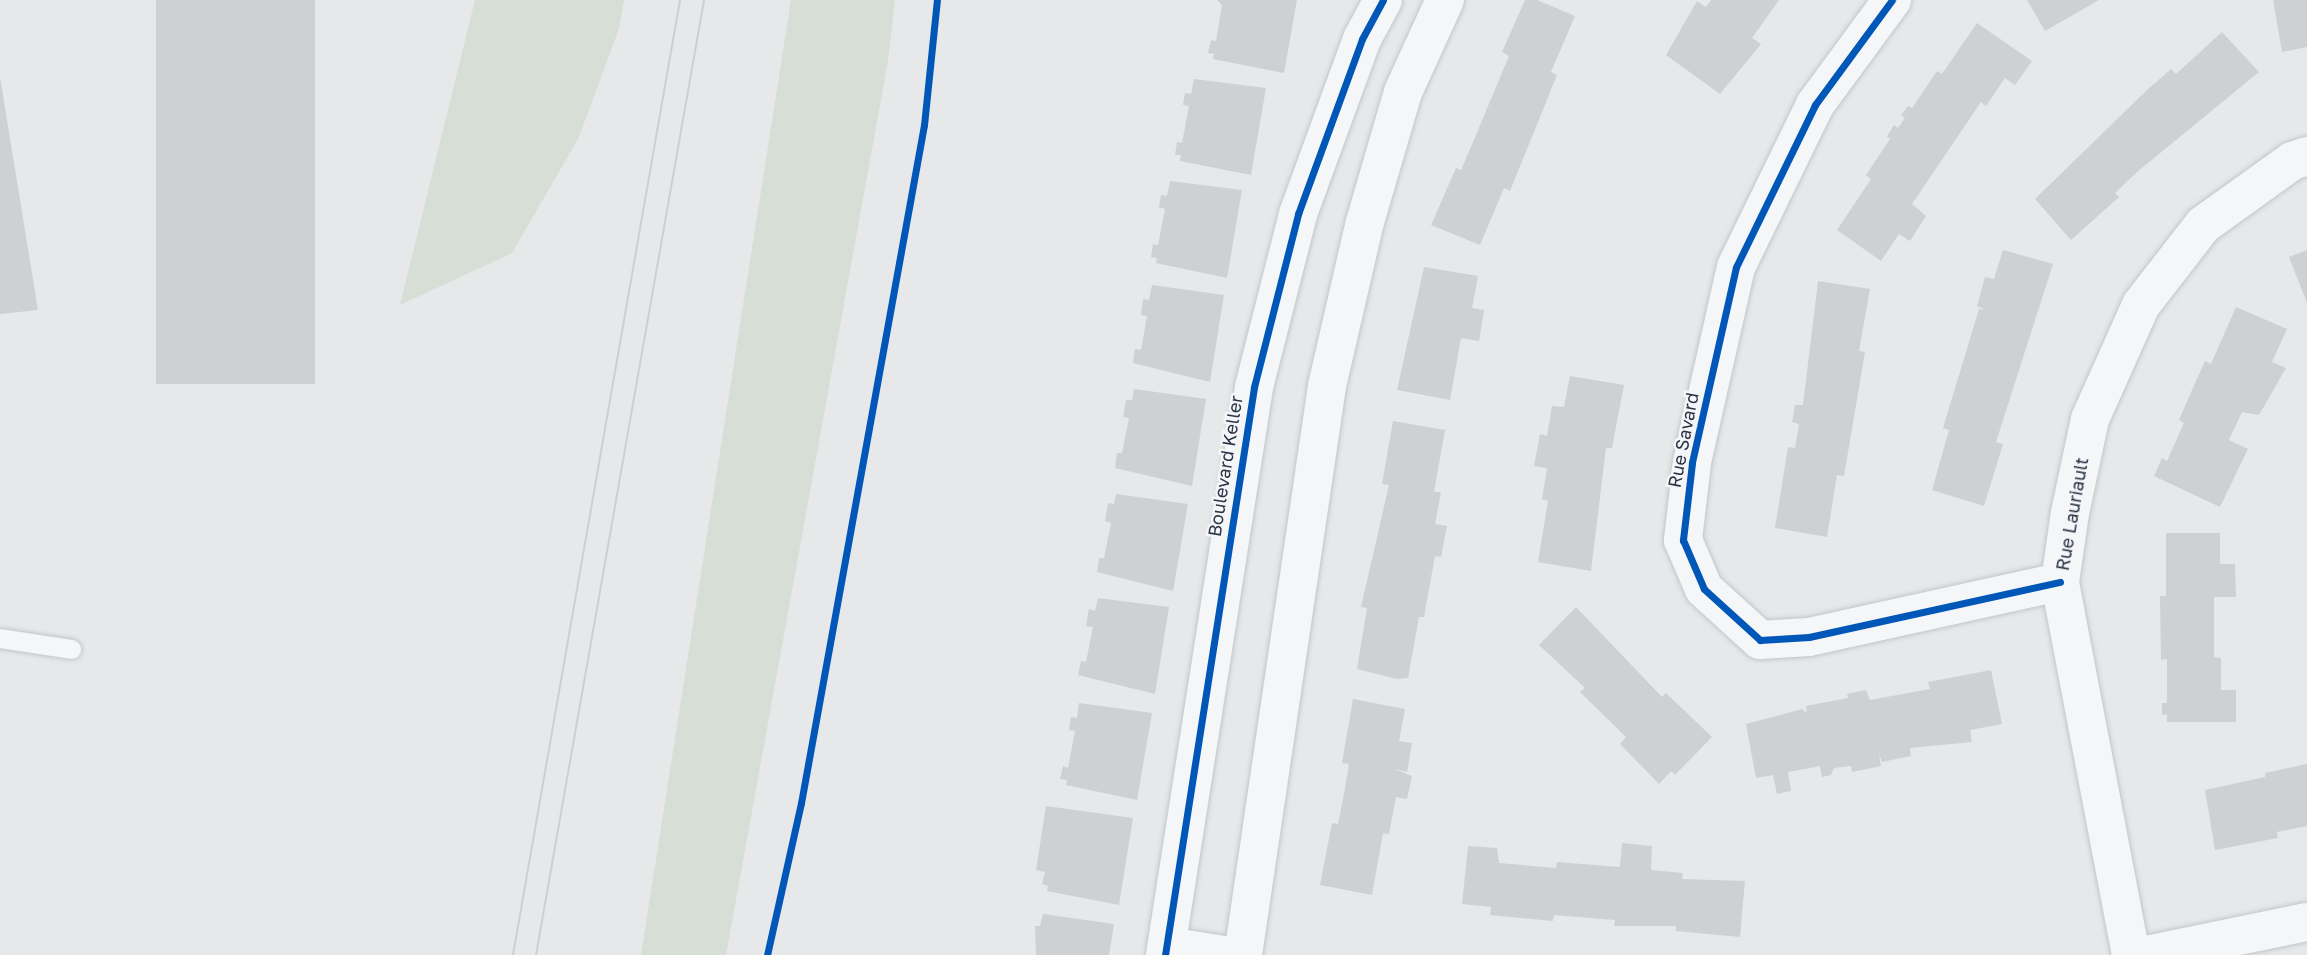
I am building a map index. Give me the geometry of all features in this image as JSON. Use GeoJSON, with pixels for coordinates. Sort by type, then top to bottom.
{"type":"FeatureCollection","features":[{"type":"Feature","properties":{"kind":"street","name":"Boulevard Keller"},"geometry":{"type":"LineString","coordinates":[[1166,950],[1254,387],[1298,214],[1362,39],[1383,0]]}},
{"type":"Feature","properties":{"kind":"street"},"geometry":{"type":"LineString","coordinates":[[1242,955],[1327,386],[1365,222],[1403,92],[1445,0]]}},
{"type":"Feature","properties":{"kind":"street","name":"Rue Savard"},"geometry":{"type":"LineString","coordinates":[[1892,0],[1815,105],[1737,267],[1692,463],[1683,540],[1704,589],[1760,639],[1809,637],[2060,582]]}},
{"type":"Feature","properties":{"kind":"street","name":"Rue Lauriault"},"geometry":{"type":"LineString","coordinates":[[2131,955],[2060,582],[2090,419],[2141,305],[2203,225],[2292,161],[2307,156]]}},
{"type":"Feature","properties":{"kind":"street"},"geometry":{"type":"LineString","coordinates":[[2146,955],[2307,922]]}},
{"type":"Feature","properties":{"kind":"street"},"geometry":{"type":"LineString","coordinates":[[1166,950],[1224,955]]}},
{"type":"Feature","properties":{"kind":"lane"},"geometry":{"type":"LineString","coordinates":[[0,638],[71,649]]}},
{"type":"Feature","properties":{"kind":"shaded area"},"geometry":{"type":"Polygon","coordinates":[[[475,0],[624,0],[619,29],[578,139],[512,253],[400,305],[475,0]]]}},
{"type":"Feature","properties":{"kind":"shaded area"},"geometry":{"type":"Polygon","coordinates":[[[791,0],[895,0],[888,61],[726,955],[641,955],[791,0]]]}},
{"type":"Feature","properties":{"kind":"building"},"geometry":{"type":"Polygon","coordinates":[[[156,0],[315,0],[315,384],[156,384],[156,0]]]}},
{"type":"Feature","properties":{"kind":"building"},"geometry":{"type":"Polygon","coordinates":[[[1217,0],[1297,0],[1284,73],[1213,59],[1214,54],[1208,53],[1211,40],[1216,41],[1222,5],[1217,0]]]}},
{"type":"Feature","properties":{"kind":"building"},"geometry":{"type":"Polygon","coordinates":[[[1525,0],[1537,0],[1575,16],[1551,72],[1557,75],[1510,191],[1504,188],[1480,245],[1431,225],[1456,168],[1461,170],[1509,56],[1502,52],[1525,0]]]}},
{"type":"Feature","properties":{"kind":"building"},"geometry":{"type":"Polygon","coordinates":[[[1711,0],[1779,0],[1752,38],[1761,44],[1720,94],[1666,55],[1697,1],[1706,7],[1711,0]]]}},
{"type":"Feature","properties":{"kind":"building"},"geometry":{"type":"Polygon","coordinates":[[[2027,0],[2099,0],[2045,31],[2027,0]]]}},
{"type":"Feature","properties":{"kind":"building"},"geometry":{"type":"Polygon","coordinates":[[[2273,0],[2307,0],[2307,47],[2282,52],[2273,0]]]}},
{"type":"Feature","properties":{"kind":"building"},"geometry":{"type":"Polygon","coordinates":[[[1977,23],[2032,61],[2015,85],[2005,78],[1986,106],[1981,102],[1912,204],[1926,216],[1910,241],[1899,234],[1881,261],[1837,230],[1871,179],[1866,175],[1890,139],[1887,136],[1894,125],[1898,128],[1905,118],[1901,115],[1908,106],[1912,108],[1937,71],[1942,74],[1977,23]]]}},
{"type":"Feature","properties":{"kind":"building"},"geometry":{"type":"Polygon","coordinates":[[[2222,32],[2259,72],[2137,172],[2115,193],[2119,197],[2071,240],[2035,199],[2147,90],[2171,69],[2176,74],[2222,32]]]}},
{"type":"Feature","properties":{"kind":"building"},"geometry":{"type":"Polygon","coordinates":[[[0,77],[38,310],[0,314],[0,77]]]}},
{"type":"Feature","properties":{"kind":"building"},"geometry":{"type":"Polygon","coordinates":[[[1194,79],[1266,88],[1251,175],[1180,161],[1181,155],[1175,155],[1177,142],[1182,143],[1189,106],[1183,105],[1185,93],[1191,94],[1194,79]]]}},
{"type":"Feature","properties":{"kind":"building"},"geometry":{"type":"Polygon","coordinates":[[[1170,181],[1242,190],[1227,278],[1156,263],[1157,258],[1151,257],[1153,244],[1158,245],[1165,209],[1159,207],[1161,195],[1167,196],[1170,181]]]}},
{"type":"Feature","properties":{"kind":"building"},"geometry":{"type":"Polygon","coordinates":[[[2003,250],[2053,264],[1996,442],[2003,444],[1984,506],[1932,490],[1949,430],[1943,428],[1979,309],[1985,310],[1977,306],[1985,277],[1994,279],[2003,250]]]}},
{"type":"Feature","properties":{"kind":"building"},"geometry":{"type":"Polygon","coordinates":[[[2307,250],[2307,303],[2289,257],[2307,250]]]}},
{"type":"Feature","properties":{"kind":"building"},"geometry":{"type":"Polygon","coordinates":[[[1424,267],[1478,276],[1472,308],[1484,310],[1479,341],[1461,338],[1450,400],[1397,390],[1424,267]]]}},
{"type":"Feature","properties":{"kind":"building"},"geometry":{"type":"Polygon","coordinates":[[[1818,281],[1870,289],[1859,351],[1865,352],[1844,476],[1837,475],[1827,537],[1775,528],[1788,447],[1795,448],[1799,424],[1792,422],[1795,405],[1803,405],[1818,281]]]}},
{"type":"Feature","properties":{"kind":"building"},"geometry":{"type":"Polygon","coordinates":[[[1152,285],[1224,295],[1210,382],[1133,363],[1135,349],[1141,350],[1147,316],[1141,315],[1143,299],[1149,300],[1152,285]]]}},
{"type":"Feature","properties":{"kind":"building"},"geometry":{"type":"Polygon","coordinates":[[[2236,307],[2287,329],[2272,362],[2286,368],[2259,415],[2242,412],[2229,440],[2248,449],[2220,507],[2154,476],[2162,458],[2167,461],[2184,423],[2179,420],[2192,390],[2205,361],[2211,364],[2236,307]]]}},
{"type":"Feature","properties":{"kind":"building"},"geometry":{"type":"Polygon","coordinates":[[[1570,376],[1624,385],[1612,448],[1606,448],[1591,571],[1538,562],[1548,501],[1542,499],[1547,468],[1534,466],[1540,434],[1547,436],[1552,406],[1564,407],[1570,376]]]}},
{"type":"Feature","properties":{"kind":"building"},"geometry":{"type":"Polygon","coordinates":[[[1134,389],[1206,399],[1192,486],[1115,468],[1117,453],[1122,453],[1129,418],[1123,417],[1126,400],[1132,400],[1134,389]]]}},
{"type":"Feature","properties":{"kind":"building"},"geometry":{"type":"Polygon","coordinates":[[[1393,421],[1445,430],[1434,492],[1441,492],[1435,524],[1447,526],[1441,557],[1435,556],[1424,617],[1419,617],[1408,678],[1397,679],[1357,669],[1367,608],[1361,607],[1389,485],[1382,484],[1393,421]]]}},
{"type":"Feature","properties":{"kind":"building"},"geometry":{"type":"Polygon","coordinates":[[[1116,494],[1188,504],[1173,591],[1097,572],[1099,558],[1104,558],[1111,523],[1105,521],[1108,503],[1114,504],[1116,494]]]}},
{"type":"Feature","properties":{"kind":"building"},"geometry":{"type":"Polygon","coordinates":[[[2166,533],[2220,533],[2220,564],[2235,564],[2236,597],[2214,597],[2214,657],[2221,658],[2221,690],[2236,690],[2236,722],[2167,722],[2167,714],[2162,715],[2162,703],[2167,703],[2167,659],[2161,660],[2160,596],[2166,596],[2166,533]]]}},
{"type":"Feature","properties":{"kind":"building"},"geometry":{"type":"Polygon","coordinates":[[[1098,598],[1169,607],[1155,694],[1078,675],[1081,661],[1086,662],[1093,627],[1086,626],[1089,609],[1095,611],[1098,598]]]}},
{"type":"Feature","properties":{"kind":"building"},"geometry":{"type":"Polygon","coordinates":[[[1576,607],[1662,697],[1666,693],[1712,737],[1675,775],[1671,771],[1659,784],[1620,744],[1626,737],[1580,692],[1585,688],[1539,645],[1576,607]]]}},
{"type":"Feature","properties":{"kind":"building"},"geometry":{"type":"Polygon","coordinates":[[[1991,670],[2002,724],[1970,730],[1972,742],[1910,748],[1911,756],[1882,762],[1879,754],[1881,766],[1852,772],[1851,766],[1834,768],[1831,775],[1822,777],[1820,766],[1788,772],[1791,791],[1777,794],[1773,775],[1756,778],[1746,724],[1802,709],[1807,713],[1806,706],[1848,698],[1847,694],[1866,690],[1870,700],[1930,689],[1928,682],[1991,670]]]}},
{"type":"Feature","properties":{"kind":"building"},"geometry":{"type":"Polygon","coordinates":[[[1353,699],[1405,709],[1399,741],[1412,743],[1407,772],[1394,769],[1412,776],[1407,799],[1396,797],[1389,834],[1383,833],[1372,895],[1320,885],[1332,823],[1338,824],[1344,794],[1349,764],[1342,763],[1353,699]]]}},
{"type":"Feature","properties":{"kind":"building"},"geometry":{"type":"Polygon","coordinates":[[[1079,703],[1152,713],[1137,800],[1066,785],[1067,780],[1060,779],[1063,766],[1068,768],[1075,731],[1069,730],[1071,717],[1077,718],[1079,703]]]}},
{"type":"Feature","properties":{"kind":"building"},"geometry":{"type":"Polygon","coordinates":[[[2307,764],[2307,826],[2277,832],[2278,838],[2215,850],[2205,790],[2265,777],[2266,781],[2265,773],[2307,764]]]}},
{"type":"Feature","properties":{"kind":"building"},"geometry":{"type":"Polygon","coordinates":[[[1046,806],[1133,818],[1119,905],[1047,891],[1048,886],[1042,884],[1045,872],[1036,870],[1046,806]]]}},
{"type":"Feature","properties":{"kind":"building"},"geometry":{"type":"Polygon","coordinates":[[[1622,843],[1652,846],[1651,870],[1683,873],[1682,879],[1745,881],[1740,937],[1676,931],[1676,926],[1614,926],[1615,920],[1554,915],[1553,921],[1490,915],[1491,907],[1462,904],[1468,846],[1497,848],[1499,863],[1556,868],[1557,862],[1620,867],[1622,843]]]}},
{"type":"Feature","properties":{"kind":"building"},"geometry":{"type":"Polygon","coordinates":[[[1043,914],[1114,924],[1109,955],[1036,955],[1035,926],[1040,926],[1043,914]]]}},
{"type":"Feature","properties":{"kind":"tram line"},"geometry":{"type":"LineString","coordinates":[[513,955],[680,0]]}},
{"type":"Feature","properties":{"kind":"tram line"},"geometry":{"type":"LineString","coordinates":[[536,955],[704,0]]}},
{"type":"Feature","properties":{"kind":"cycle path"},"geometry":{"type":"LineString","coordinates":[[767,955],[801,803],[924,125],[937,0]]}},
{"type":"Feature","properties":{"kind":"cycle path"},"geometry":{"type":"LineString","coordinates":[[1165,955],[1254,387],[1298,214],[1362,39],[1383,0]]}},
{"type":"Feature","properties":{"kind":"cycle path"},"geometry":{"type":"LineString","coordinates":[[1892,0],[1815,105],[1736,267],[1692,463],[1683,540],[1704,589],[1760,640],[1809,637],[2060,582]]}}]}
